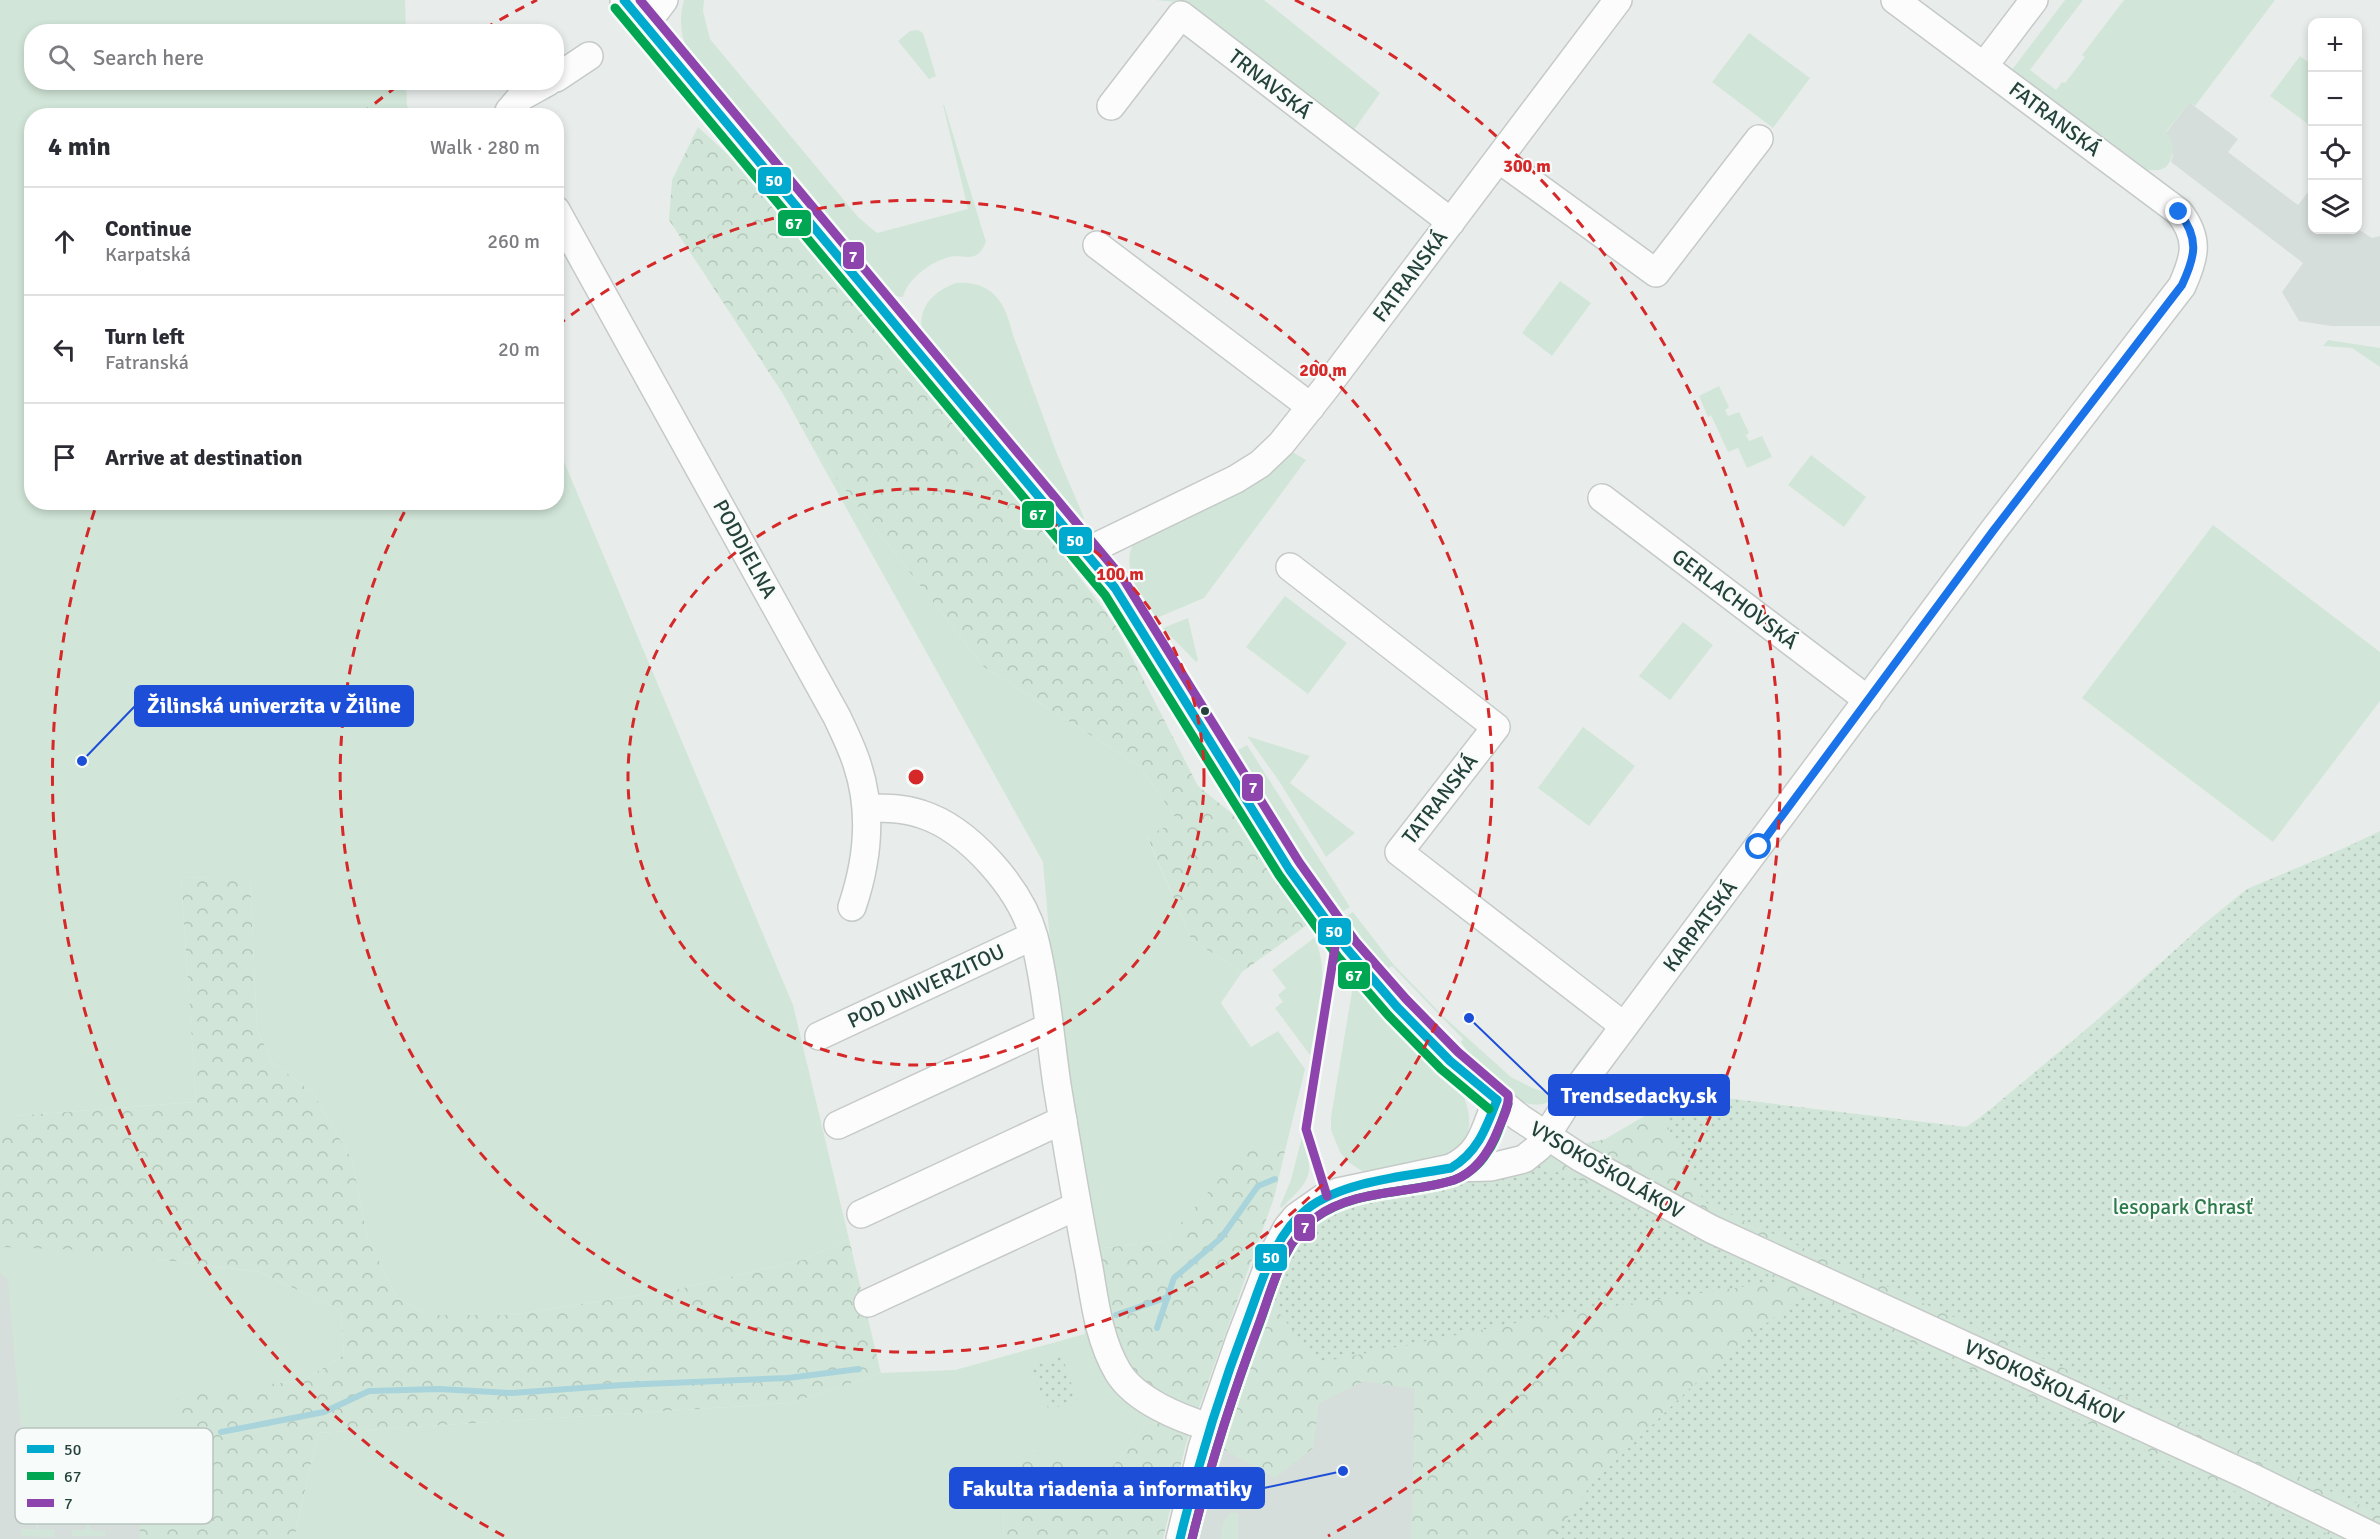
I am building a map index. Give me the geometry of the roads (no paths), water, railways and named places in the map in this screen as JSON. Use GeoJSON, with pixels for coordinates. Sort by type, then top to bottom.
{"type":"FeatureCollection","features":[{"type":"Feature","properties":{"kind":"street","name":"VYSOKOŠKOLÁKOV"},"geometry":{"type":"LineString","coordinates":[[624,0],[1115,588],[1289,869],[1328,924],[1370,978],[1450,1060],[1497,1100],[1545,1136],[1642,1193],[1711,1229],[2247,1475],[2378,1539]]}},
{"type":"Feature","properties":{"kind":"street"},"geometry":{"type":"LineString","coordinates":[[645,25],[664,0]]}},
{"type":"Feature","properties":{"kind":"street","name":"FATRANSKÁ"},"geometry":{"type":"LineString","coordinates":[[1089,555],[1102,544],[1236,479],[1260,464],[1281,444],[1618,0]]}},
{"type":"Feature","properties":{"kind":"street","name":"FATRANSKÁ"},"geometry":{"type":"LineString","coordinates":[[1895,0],[2179,212],[2189,225],[2194,252]]}},
{"type":"Feature","properties":{"kind":"street"},"geometry":{"type":"LineString","coordinates":[[1984,66],[2034,0]]}},
{"type":"Feature","properties":{"kind":"street","name":"TRNAVSKÁ"},"geometry":{"type":"LineString","coordinates":[[1111,106],[1181,15],[1451,222]]}},
{"type":"Feature","properties":{"kind":"street"},"geometry":{"type":"LineString","coordinates":[[564,73],[589,56]]}},
{"type":"Feature","properties":{"kind":"street"},"geometry":{"type":"LineString","coordinates":[[512,108],[521,97],[534,90]]}},
{"type":"Feature","properties":{"kind":"street"},"geometry":{"type":"LineString","coordinates":[[1498,159],[1656,273],[1759,139]]}},
{"type":"Feature","properties":{"kind":"street","name":"PODDIELNA"},"geometry":{"type":"LineString","coordinates":[[564,224],[837,717],[857,764],[868,808],[866,848],[852,907]]}},
{"type":"Feature","properties":{"kind":"street"},"geometry":{"type":"LineString","coordinates":[[1097,245],[1311,407]]}},
{"type":"Feature","properties":{"kind":"street","name":"KARPATSKÁ"},"geometry":{"type":"LineString","coordinates":[[1451,1168],[1491,1167],[1524,1159],[1539,1147],[1624,1026],[1993,531],[2182,285],[2194,252]]}},
{"type":"Feature","properties":{"kind":"street","name":"GERLACHOVSKÁ"},"geometry":{"type":"LineString","coordinates":[[1602,498],[1868,700]]}},
{"type":"Feature","properties":{"kind":"street","name":"TATRANSKÁ"},"geometry":{"type":"LineString","coordinates":[[1290,567],[1496,727],[1399,852],[1624,1026]]}},
{"type":"Feature","properties":{"kind":"street","name":"POD UNIVERZITOU"},"geometry":{"type":"LineString","coordinates":[[868,808],[894,808],[921,813],[943,823],[965,838],[1005,883],[1025,915],[1033,936],[1077,1206],[1101,1334],[1119,1374],[1147,1401],[1188,1421],[1209,1427]]}},
{"type":"Feature","properties":{"kind":"street","name":"POD UNIVERZITOU"},"geometry":{"type":"LineString","coordinates":[[819,1036],[1033,936]]}},
{"type":"Feature","properties":{"kind":"street"},"geometry":{"type":"LineString","coordinates":[[838,1125],[1049,1028]]}},
{"type":"Feature","properties":{"kind":"street"},"geometry":{"type":"LineString","coordinates":[[1180,1539],[1209,1427],[1272,1256],[1287,1228],[1296,1217],[1316,1203],[1338,1192],[1451,1168],[1473,1154],[1482,1140],[1497,1100]]}},
{"type":"Feature","properties":{"kind":"street"},"geometry":{"type":"LineString","coordinates":[[861,1214],[1063,1120]]}},
{"type":"Feature","properties":{"kind":"street"},"geometry":{"type":"LineString","coordinates":[[868,1303],[1077,1206]]}},
{"type":"Feature","properties":{"kind":"waterway"},"geometry":{"type":"LineString","coordinates":[[1157,1328],[1174,1278],[1221,1238],[1258,1186],[1275,1179]]}},
{"type":"Feature","properties":{"kind":"waterway"},"geometry":{"type":"LineString","coordinates":[[1116,1315],[1168,1297]]}},
{"type":"Feature","properties":{"kind":"waterway"},"geometry":{"type":"LineString","coordinates":[[221,1432],[324,1412],[369,1391],[439,1389],[512,1393],[623,1385],[788,1378],[859,1369]]}},
{"type":"Feature","properties":{"kind":"place","name":"Žilinská univerzita v Žiline"},"geometry":{"type":"Point","coordinates":[82,761]}},
{"type":"Feature","properties":{"kind":"place","name":"Trendsedacky.sk"},"geometry":{"type":"Point","coordinates":[1469,1018]}},
{"type":"Feature","properties":{"kind":"place","name":"Fakulta riadenia a informatiky"},"geometry":{"type":"Point","coordinates":[1343,1471]}},
{"type":"Feature","properties":{"kind":"park label","name":"lesopark Chrasť"},"geometry":{"type":"Point","coordinates":[2183,1207]}}]}
